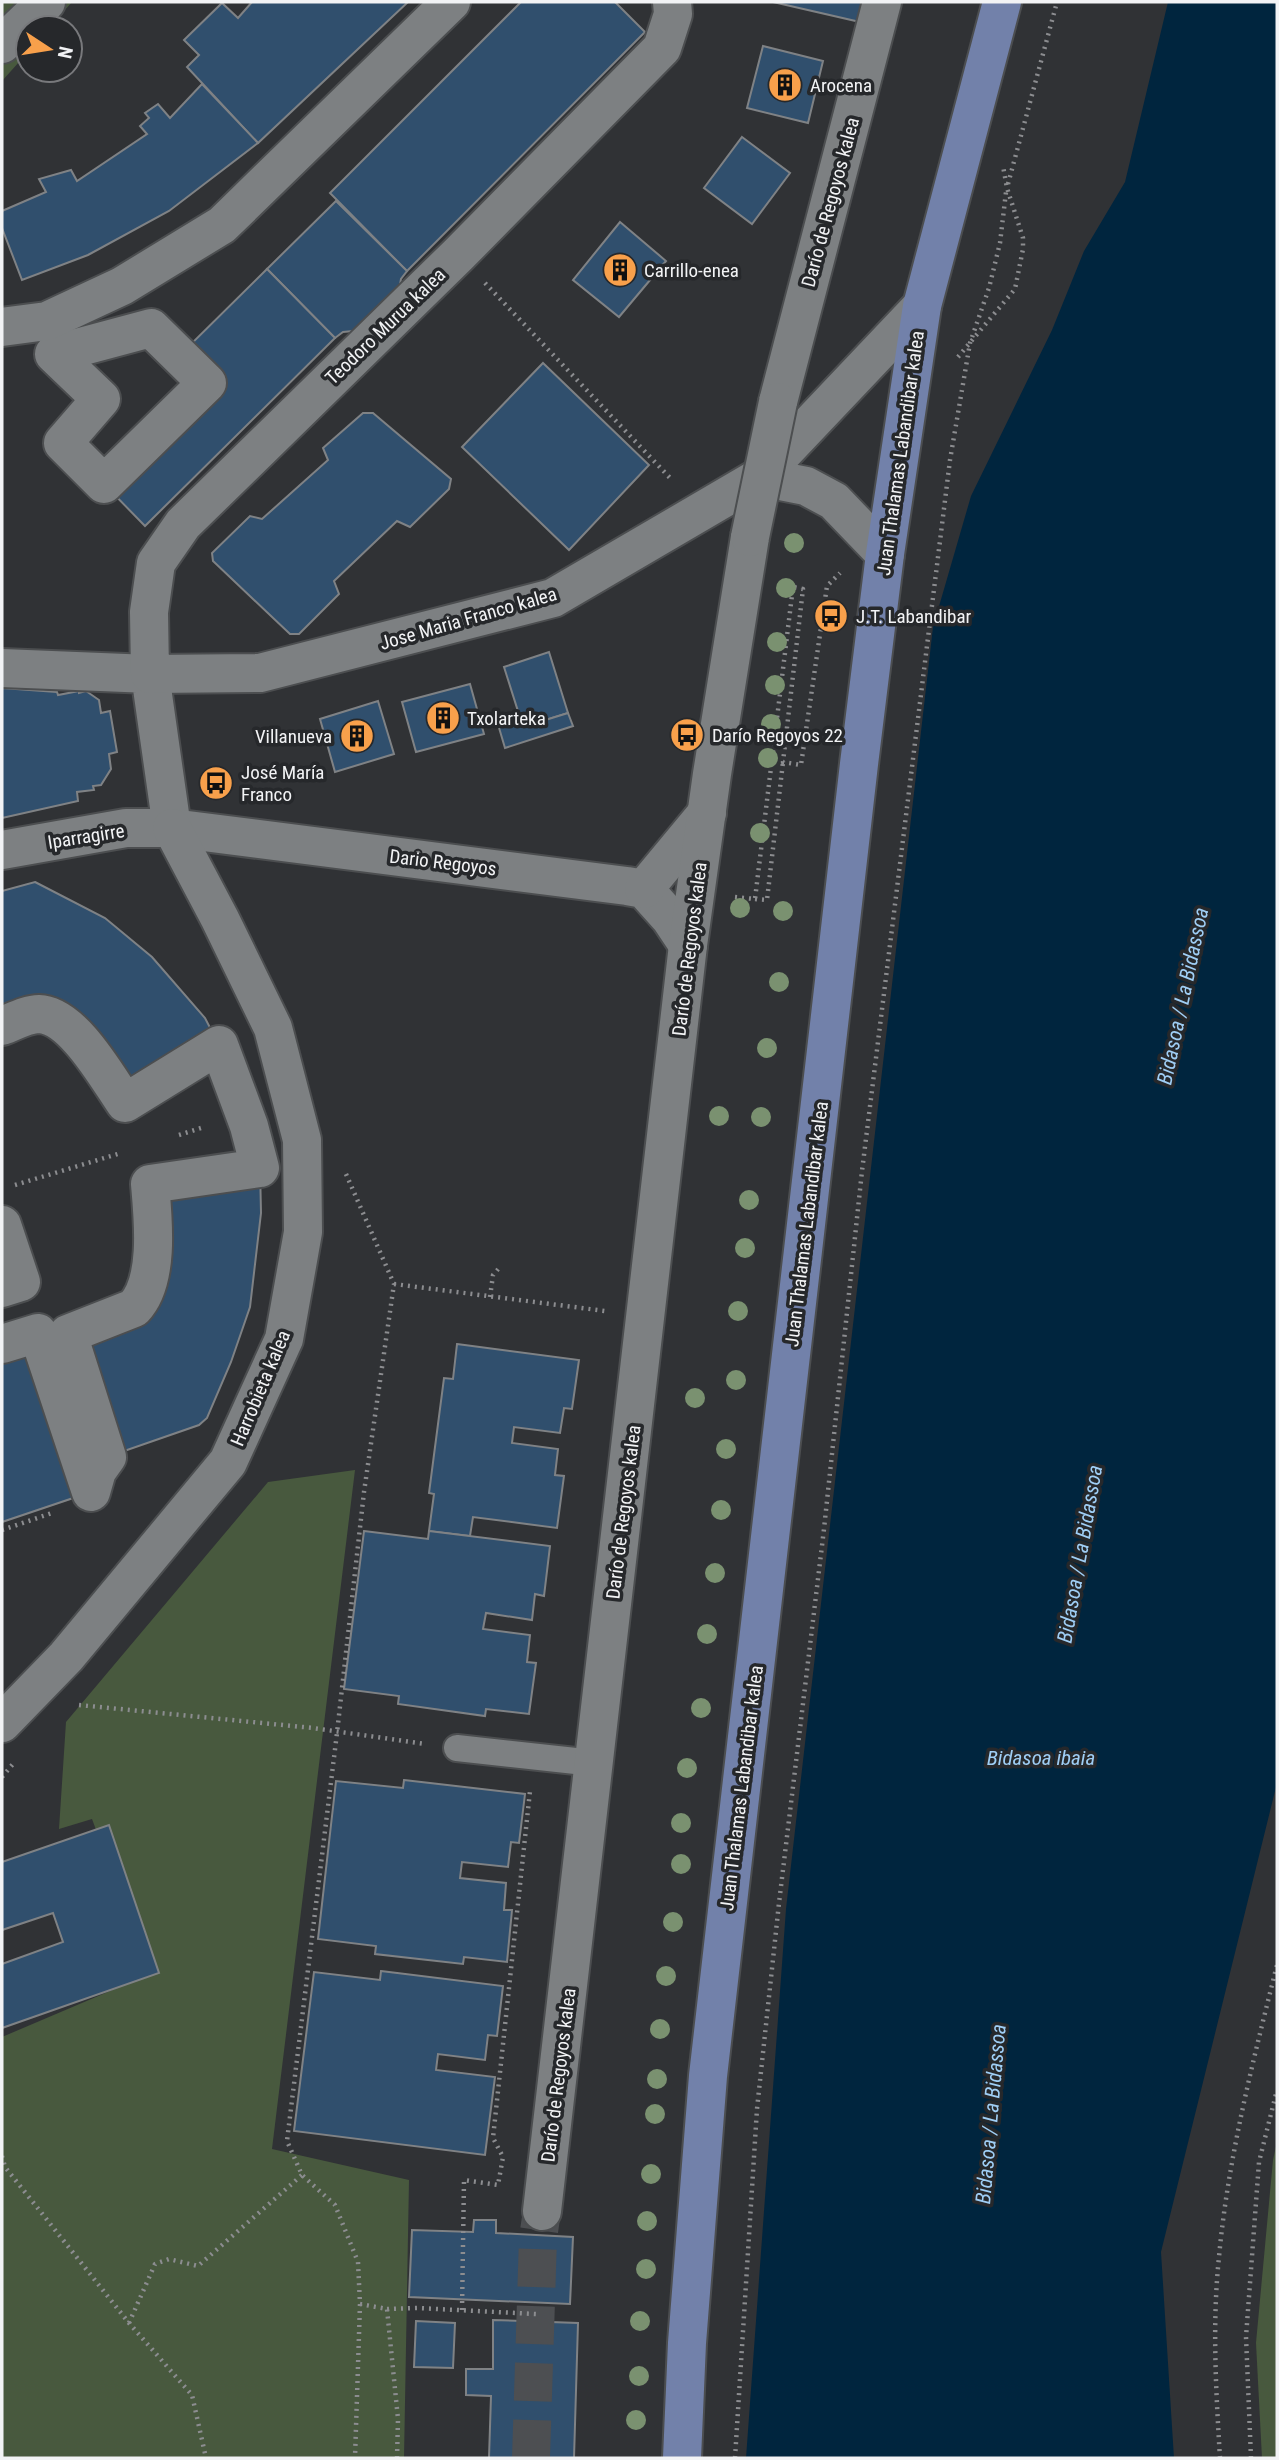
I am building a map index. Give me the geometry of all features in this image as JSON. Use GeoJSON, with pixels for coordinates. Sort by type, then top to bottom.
{"type":"FeatureCollection","features":[{"type":"Feature","properties":{"kind":"main road","name":"Juan Thalamas Labandibar kalea"},"geometry":{"type":"LineString","coordinates":[[682,2458],[687,2343],[708,2076],[885,554],[922,306],[1002,2]]}},
{"type":"Feature","properties":{"kind":"street"},"geometry":{"type":"LineString","coordinates":[[2,44],[46,2]]}},
{"type":"Feature","properties":{"kind":"street"},"geometry":{"type":"LineString","coordinates":[[2,327],[47,321],[85,304],[122,286],[222,225],[451,2]]}},
{"type":"Feature","properties":{"kind":"street","name":"Teodoro Murua kalea"},"geometry":{"type":"LineString","coordinates":[[150,674],[149,612],[156,563],[183,524],[458,255],[662,48],[673,14],[672,2]]}},
{"type":"Feature","properties":{"kind":"street","name":"Darío de Regoyos kalea"},"geometry":{"type":"LineString","coordinates":[[542,2211],[688,945],[707,813],[750,537],[778,402],[882,2]]}},
{"type":"Feature","properties":{"kind":"street","name":"Jose Maria Franco kalea"},"geometry":{"type":"LineString","coordinates":[[2,668],[150,674],[260,673],[553,598],[760,477],[922,306]]}},
{"type":"Feature","properties":{"kind":"street"},"geometry":{"type":"LineString","coordinates":[[151,328],[207,383],[104,484],[63,443],[100,400],[54,354],[151,328]]}},
{"type":"Feature","properties":{"kind":"street"},"geometry":{"type":"LineString","coordinates":[[760,477],[806,486],[834,501],[885,554]]}},
{"type":"Feature","properties":{"kind":"street"},"geometry":{"type":"LineString","coordinates":[[150,674],[172,828]]}},
{"type":"Feature","properties":{"kind":"street","name":"Darío de Regoyos kalea"},"geometry":{"type":"LineString","coordinates":[[643,889],[707,813]]}},
{"type":"Feature","properties":{"kind":"street","name":"Iparragirre"},"geometry":{"type":"LineString","coordinates":[[2,850],[126,828],[172,828]]}},
{"type":"Feature","properties":{"kind":"street","name":"Dario Regoyos"},"geometry":{"type":"LineString","coordinates":[[172,828],[643,889]]}},
{"type":"Feature","properties":{"kind":"street","name":"Harrobieta kalea"},"geometry":{"type":"LineString","coordinates":[[2,1723],[66,1657],[228,1462],[284,1339],[303,1232],[302,1139],[273,1028],[172,828]]}},
{"type":"Feature","properties":{"kind":"street"},"geometry":{"type":"LineString","coordinates":[[643,889],[670,918],[688,945]]}},
{"type":"Feature","properties":{"kind":"street"},"geometry":{"type":"LineString","coordinates":[[2,1026],[35,1014],[50,1015],[62,1022],[91,1053],[125,1103],[219,1045],[249,1126],[260,1168],[150,1184],[154,1228],[148,1283],[140,1302],[134,1308],[68,1334],[107,1457],[97,1471],[92,1492],[38,1333],[2,1345]]}},
{"type":"Feature","properties":{"kind":"street"},"geometry":{"type":"LineString","coordinates":[[2,1288],[21,1282],[3,1207]]}},
{"type":"Feature","properties":{"kind":"lane"},"geometry":{"type":"LineString","coordinates":[[457,1748],[594,1763]]}},
{"type":"Feature","properties":{"kind":"path"},"geometry":{"type":"LineString","coordinates":[[735,2458],[757,2109],[780,1890],[825,1515],[862,1171],[950,460],[970,343],[989,288],[1000,243],[1007,188],[1057,2]]}},
{"type":"Feature","properties":{"kind":"path"},"geometry":{"type":"LineString","coordinates":[[458,255],[701,511]]}},
{"type":"Feature","properties":{"kind":"path"},"geometry":{"type":"LineString","coordinates":[[783,762],[801,765],[827,586],[842,571]]}},
{"type":"Feature","properties":{"kind":"path"},"geometry":{"type":"LineString","coordinates":[[732,896],[755,899],[767,900],[803,589],[793,587],[755,899]]}},
{"type":"Feature","properties":{"kind":"path"},"geometry":{"type":"LineString","coordinates":[[173,1136],[212,1125]]}},
{"type":"Feature","properties":{"kind":"path"},"geometry":{"type":"LineString","coordinates":[[3,1207],[134,1149]]}},
{"type":"Feature","properties":{"kind":"path"},"geometry":{"type":"LineString","coordinates":[[342,1164],[394,1284],[364,1492],[286,2141],[302,2175],[335,2204],[358,2262],[360,2304],[355,2458]]}},
{"type":"Feature","properties":{"kind":"path"},"geometry":{"type":"LineString","coordinates":[[490,1297],[493,1275],[500,1267]]}},
{"type":"Feature","properties":{"kind":"path"},"geometry":{"type":"LineString","coordinates":[[394,1284],[562,1306]]}},
{"type":"Feature","properties":{"kind":"path"},"geometry":{"type":"LineString","coordinates":[[67,1704],[313,1728],[413,1742]]}},
{"type":"Feature","properties":{"kind":"path"},"geometry":{"type":"LineString","coordinates":[[463,2311],[464,2180],[498,2185],[502,2157],[493,2138],[531,1780]]}},
{"type":"Feature","properties":{"kind":"path"},"geometry":{"type":"LineString","coordinates":[[1220,2458],[1215,2368],[1219,2257],[1235,2143],[1277,1965]]}},
{"type":"Feature","properties":{"kind":"path"},"geometry":{"type":"LineString","coordinates":[[1251,2458],[1246,2337],[1259,2162],[1277,2090]]}},
{"type":"Feature","properties":{"kind":"path"},"geometry":{"type":"LineString","coordinates":[[2,2156],[5,2167],[129,2323],[192,2395],[206,2458]]}},
{"type":"Feature","properties":{"kind":"path"},"geometry":{"type":"LineString","coordinates":[[129,2323],[155,2264],[169,2259],[198,2266],[302,2175]]}},
{"type":"Feature","properties":{"kind":"path"},"geometry":{"type":"LineString","coordinates":[[360,2304],[387,2309],[536,2314]]}},
{"type":"Feature","properties":{"kind":"path"},"geometry":{"type":"LineString","coordinates":[[387,2309],[398,2419],[397,2458]]}},
{"type":"Feature","properties":{"kind":"green space"},"geometry":{"type":"Polygon","coordinates":[[[2,2],[72,2],[61,14],[14,14],[14,68],[2,81],[2,2]]]}},
{"type":"Feature","properties":{"kind":"green space"},"geometry":{"type":"Polygon","coordinates":[[[355,1470],[272,2149],[409,2180],[404,2458],[2,2458],[2,2037],[150,1974],[92,1819],[59,1829],[66,1722],[268,1482],[355,1470]]]}},
{"type":"Feature","properties":{"kind":"green space"},"geometry":{"type":"Polygon","coordinates":[[[1277,2142],[1277,2458],[1262,2458],[1256,2343],[1273,2160],[1277,2142]]]}},
{"type":"Feature","properties":{"kind":"water","name":"Bidasoa ibaia"},"geometry":{"type":"Polygon","coordinates":[[[1168,2],[1277,2],[1277,1783],[1161,2252],[1174,2458],[746,2458],[786,1909],[933,627],[971,496],[1052,330],[1084,251],[1125,182],[1168,2]]]}},
{"type":"Feature","properties":{"kind":"building"},"geometry":{"type":"Polygon","coordinates":[[[252,2],[408,2],[258,143],[187,67],[199,55],[184,40],[222,3],[238,18],[252,2]]]}},
{"type":"Feature","properties":{"kind":"building"},"geometry":{"type":"Polygon","coordinates":[[[521,2],[615,2],[645,32],[407,271],[330,193],[521,2]]]}},
{"type":"Feature","properties":{"kind":"building"},"geometry":{"type":"Polygon","coordinates":[[[773,2],[865,2],[860,22],[773,2]]]}},
{"type":"Feature","properties":{"kind":"building","name":"Arocena"},"geometry":{"type":"Polygon","coordinates":[[[763,46],[823,61],[808,123],[747,108],[763,46]]]}},
{"type":"Feature","properties":{"kind":"building"},"geometry":{"type":"Polygon","coordinates":[[[202,84],[258,143],[169,211],[88,255],[22,280],[2,228],[2,211],[46,192],[39,179],[71,170],[77,181],[147,134],[140,126],[149,118],[145,113],[158,104],[170,118],[202,84]]]}},
{"type":"Feature","properties":{"kind":"building"},"geometry":{"type":"Polygon","coordinates":[[[742,137],[790,173],[752,224],[704,188],[742,137]]]}},
{"type":"Feature","properties":{"kind":"building"},"geometry":{"type":"Polygon","coordinates":[[[336,201],[407,271],[401,279],[399,290],[364,330],[343,332],[335,338],[267,269],[336,201]]]}},
{"type":"Feature","properties":{"kind":"building","name":"Carrillo-enea"},"geometry":{"type":"Polygon","coordinates":[[[620,222],[666,261],[619,317],[573,280],[620,222]]]}},
{"type":"Feature","properties":{"kind":"building"},"geometry":{"type":"Polygon","coordinates":[[[267,269],[335,338],[145,526],[104,484],[207,383],[180,355],[267,269]]]}},
{"type":"Feature","properties":{"kind":"building"},"geometry":{"type":"Polygon","coordinates":[[[543,363],[649,465],[569,550],[462,447],[543,363]]]}},
{"type":"Feature","properties":{"kind":"building"},"geometry":{"type":"Polygon","coordinates":[[[363,413],[373,413],[451,479],[449,489],[410,527],[397,521],[334,581],[339,594],[299,634],[290,634],[213,561],[212,553],[250,516],[262,519],[328,460],[323,448],[363,413]]]}},
{"type":"Feature","properties":{"kind":"building"},"geometry":{"type":"Polygon","coordinates":[[[549,652],[568,713],[523,727],[504,667],[549,652]]]}},
{"type":"Feature","properties":{"kind":"building","name":"Txolarteka"},"geometry":{"type":"Polygon","coordinates":[[[470,684],[484,734],[416,752],[402,702],[470,684]]]}},
{"type":"Feature","properties":{"kind":"building"},"geometry":{"type":"Polygon","coordinates":[[[2,688],[57,692],[58,695],[86,691],[99,700],[101,713],[110,711],[117,752],[109,754],[111,769],[101,785],[93,786],[94,790],[77,792],[78,801],[2,818],[2,688]]]}},
{"type":"Feature","properties":{"kind":"building","name":"Villanueva"},"geometry":{"type":"Polygon","coordinates":[[[378,701],[394,754],[335,772],[320,719],[378,701]]]}},
{"type":"Feature","properties":{"kind":"building"},"geometry":{"type":"Polygon","coordinates":[[[568,713],[573,726],[505,748],[497,721],[519,714],[523,727],[568,713]]]}},
{"type":"Feature","properties":{"kind":"building"},"geometry":{"type":"Polygon","coordinates":[[[35,882],[105,918],[152,957],[205,1018],[219,1045],[125,1103],[62,1022],[2,1026],[2,891],[35,882]]]}},
{"type":"Feature","properties":{"kind":"building"},"geometry":{"type":"Polygon","coordinates":[[[260,1168],[261,1213],[250,1307],[231,1362],[207,1418],[199,1425],[107,1457],[68,1334],[148,1283],[150,1184],[260,1168]]]}},
{"type":"Feature","properties":{"kind":"building"},"geometry":{"type":"Polygon","coordinates":[[[38,1333],[91,1492],[2,1522],[2,1345],[38,1333]]]}},
{"type":"Feature","properties":{"kind":"building"},"geometry":{"type":"Polygon","coordinates":[[[457,1344],[579,1360],[572,1409],[564,1408],[560,1433],[514,1427],[512,1443],[558,1449],[555,1475],[564,1476],[557,1528],[473,1517],[470,1536],[429,1531],[434,1494],[429,1493],[444,1378],[453,1379],[457,1344]]]}},
{"type":"Feature","properties":{"kind":"building"},"geometry":{"type":"Polygon","coordinates":[[[364,1531],[428,1539],[429,1531],[550,1546],[544,1596],[535,1594],[532,1620],[486,1613],[483,1629],[530,1635],[527,1662],[536,1663],[529,1714],[486,1709],[485,1716],[398,1704],[399,1696],[344,1689],[364,1531]]]}},
{"type":"Feature","properties":{"kind":"building"},"geometry":{"type":"Polygon","coordinates":[[[404,1780],[525,1794],[519,1843],[511,1842],[508,1867],[462,1862],[460,1878],[506,1883],[504,1910],[512,1910],[507,1962],[464,1957],[463,1964],[375,1954],[376,1946],[318,1939],[336,1781],[403,1788],[404,1780]]]}},
{"type":"Feature","properties":{"kind":"building"},"geometry":{"type":"Polygon","coordinates":[[[109,1825],[159,1973],[2,2028],[2,1964],[63,1942],[53,1913],[2,1930],[2,1862],[109,1825]]]}},
{"type":"Feature","properties":{"kind":"building"},"geometry":{"type":"Polygon","coordinates":[[[381,1971],[503,1986],[497,2036],[488,2035],[485,2060],[438,2054],[436,2070],[495,2077],[485,2155],[294,2131],[314,1972],[380,1980],[381,1971]]]}},
{"type":"Feature","properties":{"kind":"building"},"geometry":{"type":"Polygon","coordinates":[[[474,2220],[496,2220],[496,2233],[573,2237],[570,2304],[409,2297],[412,2230],[473,2232],[474,2220]]]}},
{"type":"Feature","properties":{"kind":"building"},"geometry":{"type":"Polygon","coordinates":[[[493,2320],[578,2323],[574,2458],[489,2458],[491,2396],[466,2395],[466,2369],[493,2369],[493,2320]]]}},
{"type":"Feature","properties":{"kind":"building"},"geometry":{"type":"Polygon","coordinates":[[[416,2321],[455,2323],[453,2368],[414,2367],[416,2321]]]}},
{"type":"Feature","properties":{"kind":"tunnel"},"geometry":{"type":"LineString","coordinates":[[531,2458],[538,2238],[542,2211]]}},
{"type":"Feature","properties":{"kind":"place","name":"Arocena"},"geometry":{"type":"Point","coordinates":[785,85]}},
{"type":"Feature","properties":{"kind":"place","name":"Carrillo-enea"},"geometry":{"type":"Point","coordinates":[620,270]}},
{"type":"Feature","properties":{"kind":"place","name":"J.T. Labandibar"},"geometry":{"type":"Point","coordinates":[831,616]}},
{"type":"Feature","properties":{"kind":"place","name":"Txolarteka"},"geometry":{"type":"Point","coordinates":[443,718]}},
{"type":"Feature","properties":{"kind":"place","name":"Darío Regoyos 22"},"geometry":{"type":"Point","coordinates":[687,735]}},
{"type":"Feature","properties":{"kind":"place","name":"Villanueva"},"geometry":{"type":"Point","coordinates":[357,736]}},
{"type":"Feature","properties":{"kind":"place","name":"José María Franco"},"geometry":{"type":"Point","coordinates":[216,783]}},
{"type":"Feature","properties":{"kind":"water label","name":"Bidasoa / La Bidassoa"},"geometry":{"type":"Point","coordinates":[1183,996]}},
{"type":"Feature","properties":{"kind":"water label","name":"Bidasoa / La Bidassoa"},"geometry":{"type":"Point","coordinates":[1080,1554]}},
{"type":"Feature","properties":{"kind":"water label","name":"Bidasoa / La Bidassoa"},"geometry":{"type":"Point","coordinates":[991,2114]}}]}
